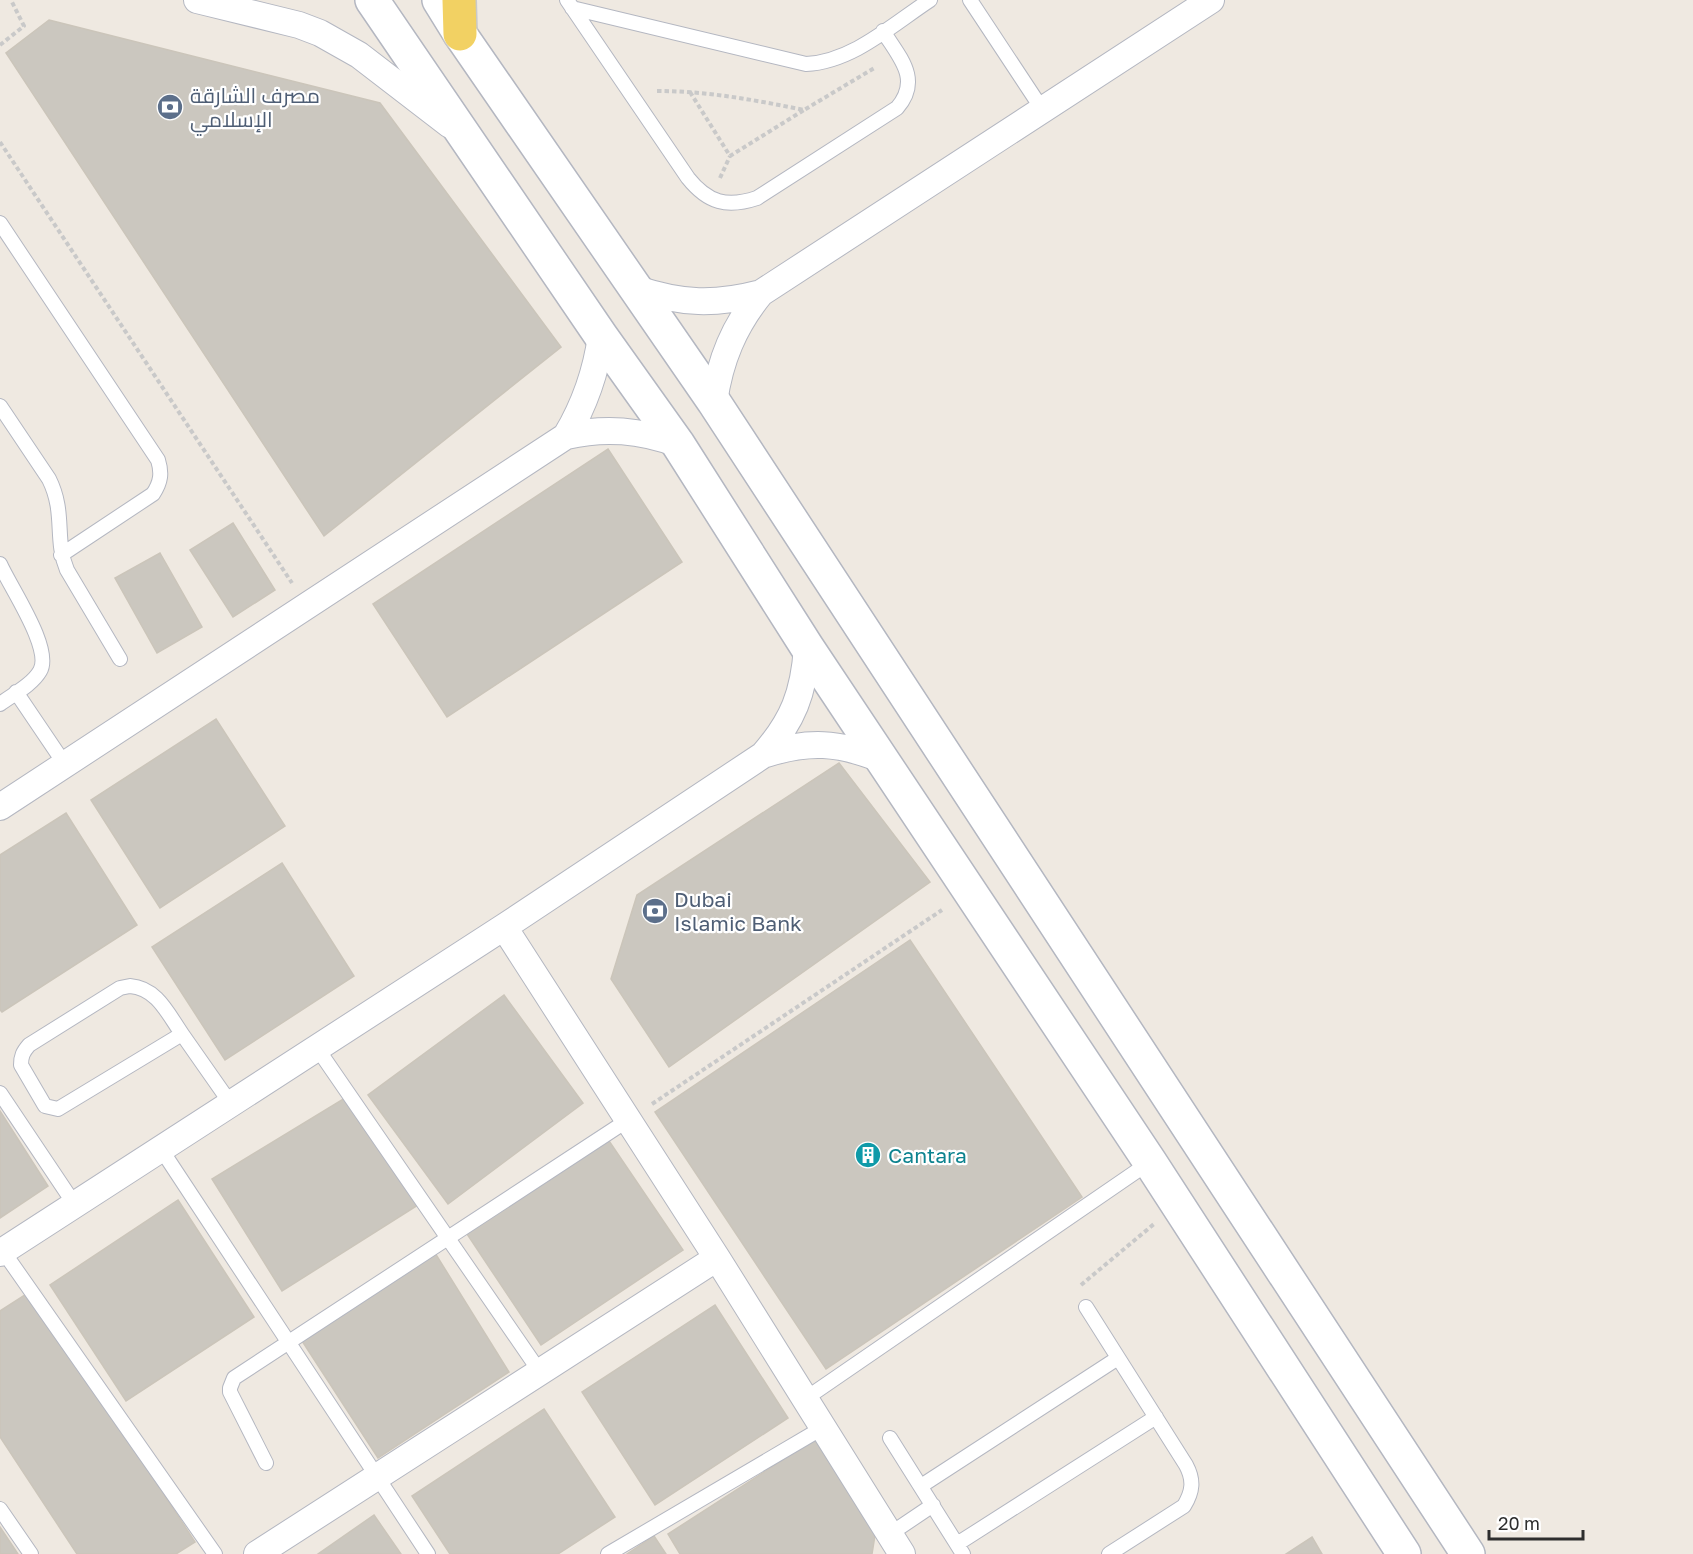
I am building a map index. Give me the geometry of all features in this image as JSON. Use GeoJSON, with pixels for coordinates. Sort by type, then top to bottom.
{"type":"FeatureCollection","features":[{"type":"Feature","properties":{"kind":"main road"},"geometry":{"type":"LineString","coordinates":[[372,0],[601,336],[678,444],[807,647],[1150,1162],[1404,1554]]}},
{"type":"Feature","properties":{"kind":"main road"},"geometry":{"type":"LineString","coordinates":[[439,0],[460,34],[714,402],[1468,1554]]}},
{"type":"Feature","properties":{"kind":"main road"},"geometry":{"type":"LineString","coordinates":[[459,0],[460,34]]}},
{"type":"Feature","properties":{"kind":"street"},"geometry":{"type":"LineString","coordinates":[[197,0],[299,25],[340,43],[465,136]]}},
{"type":"Feature","properties":{"kind":"street"},"geometry":{"type":"LineString","coordinates":[[714,402],[722,363],[733,333],[745,312],[760,293],[1211,0]]}},
{"type":"Feature","properties":{"kind":"street"},"geometry":{"type":"LineString","coordinates":[[637,290],[678,300],[711,302],[760,293]]}},
{"type":"Feature","properties":{"kind":"street"},"geometry":{"type":"LineString","coordinates":[[566,436],[586,398],[593,378],[601,336]]}},
{"type":"Feature","properties":{"kind":"street"},"geometry":{"type":"LineString","coordinates":[[0,807],[66,766],[566,436],[588,431],[634,431],[678,444]]}},
{"type":"Feature","properties":{"kind":"street"},"geometry":{"type":"LineString","coordinates":[[2,1252],[504,927],[763,755],[779,737],[801,694],[806,671],[807,647]]}},
{"type":"Feature","properties":{"kind":"street"},"geometry":{"type":"LineString","coordinates":[[763,755],[787,747],[812,744],[844,747],[883,760]]}},
{"type":"Feature","properties":{"kind":"street"},"geometry":{"type":"LineString","coordinates":[[504,927],[717,1258],[896,1544]]}},
{"type":"Feature","properties":{"kind":"street"},"geometry":{"type":"LineString","coordinates":[[257,1554],[717,1258]]}},
{"type":"Feature","properties":{"kind":"lane"},"geometry":{"type":"LineString","coordinates":[[569,4],[806,64],[836,60],[851,53],[930,0]]}},
{"type":"Feature","properties":{"kind":"lane"},"geometry":{"type":"LineString","coordinates":[[970,0],[1042,110]]}},
{"type":"Feature","properties":{"kind":"lane"},"geometry":{"type":"LineString","coordinates":[[569,4],[698,190],[711,199],[726,203],[742,203],[757,198],[897,108],[909,89],[909,79],[906,68],[883,31]]}},
{"type":"Feature","properties":{"kind":"lane"},"geometry":{"type":"LineString","coordinates":[[0,223],[158,460],[161,469],[161,477],[153,494],[61,555]]}},
{"type":"Feature","properties":{"kind":"lane"},"geometry":{"type":"LineString","coordinates":[[0,406],[55,491],[61,524],[61,555],[67,570],[120,658]]}},
{"type":"Feature","properties":{"kind":"lane"},"geometry":{"type":"LineString","coordinates":[[0,564],[43,651],[41,670],[0,704]]}},
{"type":"Feature","properties":{"kind":"lane"},"geometry":{"type":"LineString","coordinates":[[16,692],[66,766]]}},
{"type":"Feature","properties":{"kind":"lane"},"geometry":{"type":"LineString","coordinates":[[182,1034],[58,1108],[45,1106],[40,1101],[21,1065],[21,1058],[29,1045],[120,988],[140,987],[156,997],[182,1034],[231,1104]]}},
{"type":"Feature","properties":{"kind":"lane"},"geometry":{"type":"LineString","coordinates":[[317,1048],[540,1372]]}},
{"type":"Feature","properties":{"kind":"lane"},"geometry":{"type":"LineString","coordinates":[[0,1094],[75,1205]]}},
{"type":"Feature","properties":{"kind":"lane"},"geometry":{"type":"LineString","coordinates":[[266,1463],[232,1397],[230,1388],[237,1375],[628,1120]]}},
{"type":"Feature","properties":{"kind":"lane"},"geometry":{"type":"LineString","coordinates":[[161,1149],[428,1554]]}},
{"type":"Feature","properties":{"kind":"lane"},"geometry":{"type":"LineString","coordinates":[[805,1399],[1150,1162]]}},
{"type":"Feature","properties":{"kind":"lane"},"geometry":{"type":"LineString","coordinates":[[2,1252],[215,1554]]}},
{"type":"Feature","properties":{"kind":"lane"},"geometry":{"type":"LineString","coordinates":[[1086,1307],[1191,1475],[1190,1496],[1184,1506],[1109,1554]]}},
{"type":"Feature","properties":{"kind":"lane"},"geometry":{"type":"LineString","coordinates":[[921,1486],[1118,1358]]}},
{"type":"Feature","properties":{"kind":"lane"},"geometry":{"type":"LineString","coordinates":[[891,1438],[960,1549],[1156,1417]]}},
{"type":"Feature","properties":{"kind":"lane"},"geometry":{"type":"LineString","coordinates":[[608,1554],[824,1427]]}},
{"type":"Feature","properties":{"kind":"lane"},"geometry":{"type":"LineString","coordinates":[[896,1544],[933,1506]]}},
{"type":"Feature","properties":{"kind":"lane"},"geometry":{"type":"LineString","coordinates":[[0,1509],[31,1554]]}},
{"type":"Feature","properties":{"kind":"path"},"geometry":{"type":"LineString","coordinates":[[0,45],[24,26],[11,0]]}},
{"type":"Feature","properties":{"kind":"path"},"geometry":{"type":"LineString","coordinates":[[689,91],[730,156],[897,54]]}},
{"type":"Feature","properties":{"kind":"path"},"geometry":{"type":"LineString","coordinates":[[629,91],[689,91],[804,110]]}},
{"type":"Feature","properties":{"kind":"path"},"geometry":{"type":"LineString","coordinates":[[0,142],[307,607]]}},
{"type":"Feature","properties":{"kind":"path"},"geometry":{"type":"LineString","coordinates":[[628,1120],[970,891]]}},
{"type":"Feature","properties":{"kind":"path"},"geometry":{"type":"LineString","coordinates":[[1086,1307],[1077,1288],[1177,1204]]}},
{"type":"Feature","properties":{"kind":"building"},"geometry":{"type":"Polygon","coordinates":[[[49,20],[380,103],[561,347],[324,536],[6,53],[49,20]]]}},
{"type":"Feature","properties":{"kind":"building"},"geometry":{"type":"Polygon","coordinates":[[[608,449],[682,562],[447,717],[373,604],[608,449]]]}},
{"type":"Feature","properties":{"kind":"building"},"geometry":{"type":"Polygon","coordinates":[[[233,523],[275,590],[233,617],[190,550],[233,523]]]}},
{"type":"Feature","properties":{"kind":"building"},"geometry":{"type":"Polygon","coordinates":[[[160,553],[202,627],[157,653],[115,578],[160,553]]]}},
{"type":"Feature","properties":{"kind":"building"},"geometry":{"type":"Polygon","coordinates":[[[216,719],[285,826],[160,908],[91,800],[216,719]]]}},
{"type":"Feature","properties":{"kind":"building"},"geometry":{"type":"Polygon","coordinates":[[[839,763],[930,882],[669,1067],[611,979],[637,895],[839,763]]]}},
{"type":"Feature","properties":{"kind":"building"},"geometry":{"type":"Polygon","coordinates":[[[66,813],[137,925],[2,1012],[0,1010],[0,855],[66,813]]]}},
{"type":"Feature","properties":{"kind":"building"},"geometry":{"type":"Polygon","coordinates":[[[282,863],[354,976],[225,1060],[152,947],[282,863]]]}},
{"type":"Feature","properties":{"kind":"building","name":"Cantara"},"geometry":{"type":"Polygon","coordinates":[[[910,940],[1082,1197],[826,1369],[655,1112],[910,940]]]}},
{"type":"Feature","properties":{"kind":"building"},"geometry":{"type":"Polygon","coordinates":[[[504,995],[583,1103],[448,1204],[368,1095],[504,995]]]}},
{"type":"Feature","properties":{"kind":"building"},"geometry":{"type":"Polygon","coordinates":[[[345,1098],[418,1205],[282,1291],[212,1179],[345,1098]]]}},
{"type":"Feature","properties":{"kind":"building"},"geometry":{"type":"Polygon","coordinates":[[[0,1111],[48,1186],[0,1218],[0,1111]]]}},
{"type":"Feature","properties":{"kind":"building"},"geometry":{"type":"Polygon","coordinates":[[[607,1138],[683,1250],[541,1345],[465,1231],[607,1138]]]}},
{"type":"Feature","properties":{"kind":"building"},"geometry":{"type":"Polygon","coordinates":[[[178,1200],[254,1317],[126,1401],[50,1285],[178,1200]]]}},
{"type":"Feature","properties":{"kind":"building"},"geometry":{"type":"Polygon","coordinates":[[[435,1253],[509,1372],[378,1458],[302,1341],[435,1253]]]}},
{"type":"Feature","properties":{"kind":"building"},"geometry":{"type":"Polygon","coordinates":[[[31,1291],[195,1542],[176,1554],[77,1554],[0,1437],[0,1311],[31,1291]]]}},
{"type":"Feature","properties":{"kind":"building"},"geometry":{"type":"Polygon","coordinates":[[[715,1305],[788,1418],[655,1505],[582,1392],[715,1305]]]}},
{"type":"Feature","properties":{"kind":"building"},"geometry":{"type":"Polygon","coordinates":[[[544,1409],[615,1517],[558,1554],[450,1554],[412,1496],[544,1409]]]}},
{"type":"Feature","properties":{"kind":"building"},"geometry":{"type":"Polygon","coordinates":[[[820,1436],[876,1529],[872,1554],[680,1554],[668,1534],[820,1436]]]}},
{"type":"Feature","properties":{"kind":"building"},"geometry":{"type":"Polygon","coordinates":[[[374,1515],[401,1554],[318,1554],[374,1515]]]}},
{"type":"Feature","properties":{"kind":"building"},"geometry":{"type":"Polygon","coordinates":[[[0,1527],[18,1554],[0,1554],[0,1527]]]}},
{"type":"Feature","properties":{"kind":"building"},"geometry":{"type":"Polygon","coordinates":[[[654,1536],[666,1554],[627,1554],[654,1536]]]}},
{"type":"Feature","properties":{"kind":"building"},"geometry":{"type":"Polygon","coordinates":[[[1312,1537],[1322,1554],[1286,1554],[1312,1537]]]}},
{"type":"Feature","properties":{"kind":"place","name":"مصرف الشارقة الإسلامي"},"geometry":{"type":"Point","coordinates":[170,107]}},
{"type":"Feature","properties":{"kind":"place","name":"Dubai Islamic Bank"},"geometry":{"type":"Point","coordinates":[655,911]}},
{"type":"Feature","properties":{"kind":"place","name":"Cantara"},"geometry":{"type":"Point","coordinates":[868,1155]}}]}
